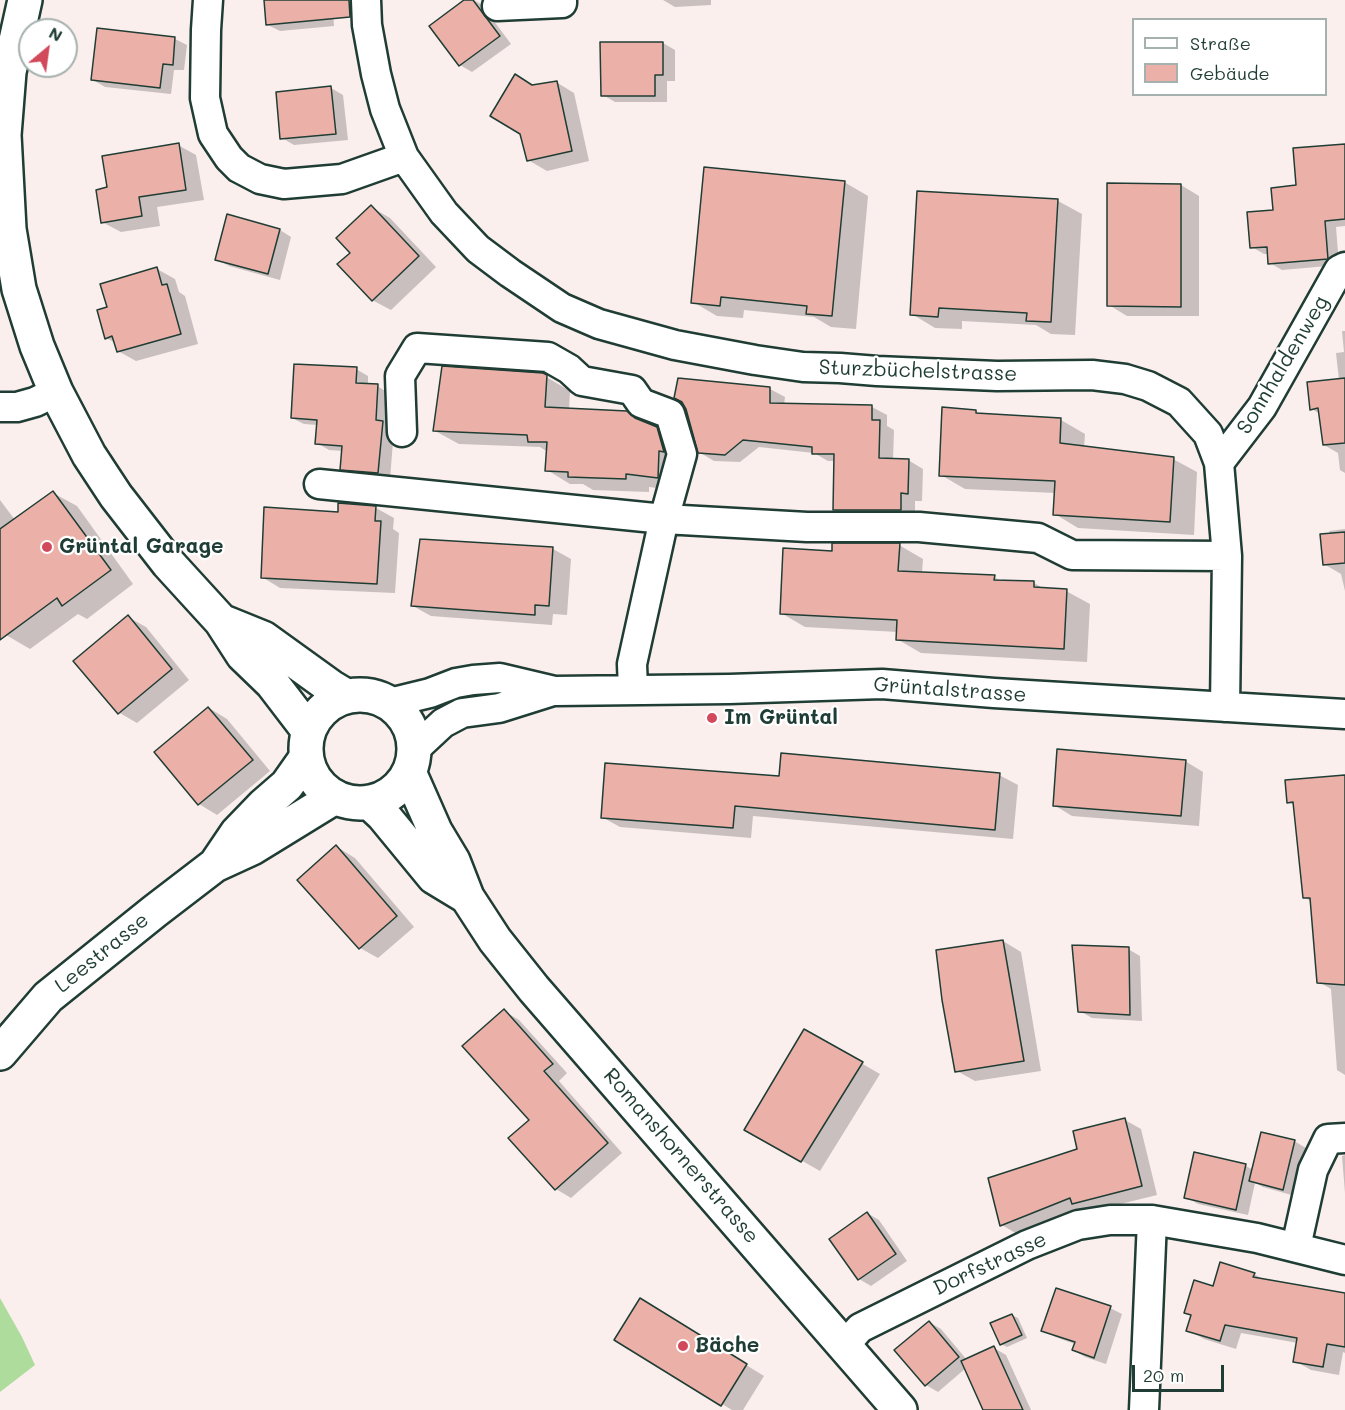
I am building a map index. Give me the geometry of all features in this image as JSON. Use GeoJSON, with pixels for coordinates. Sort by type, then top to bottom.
{"type":"FeatureCollection","features":[{"type":"Feature","properties":{"kind":"main road"},"geometry":{"type":"LineString","coordinates":[[25,0],[9,72],[4,135],[9,229],[19,289],[37,346],[56,392],[89,454],[116,496],[168,563],[221,621],[243,655],[272,683],[307,744],[316,781],[324,790],[335,797],[352,802],[369,802],[386,797],[399,786],[412,761],[413,736],[400,712],[389,703],[361,694],[346,696],[323,708],[307,744]]}},
{"type":"Feature","properties":{"kind":"main road"},"geometry":{"type":"LineString","coordinates":[[221,621],[263,638],[346,696]]}},
{"type":"Feature","properties":{"kind":"main road","name":"Leestrasse"},"geometry":{"type":"LineString","coordinates":[[215,865],[237,833],[287,785],[307,744]]}},
{"type":"Feature","properties":{"kind":"main road","name":"Romanshornerstrasse"},"geometry":{"type":"LineString","coordinates":[[412,761],[435,831],[453,861],[467,897],[495,940],[534,989],[680,1154],[900,1410]]}},
{"type":"Feature","properties":{"kind":"main road","name":"Leestrasse"},"geometry":{"type":"LineString","coordinates":[[0,1053],[48,997],[95,957],[215,865],[260,844],[335,797]]}},
{"type":"Feature","properties":{"kind":"main road","name":"Romanshornerstrasse"},"geometry":{"type":"LineString","coordinates":[[369,802],[383,815],[434,877],[467,897]]}},
{"type":"Feature","properties":{"kind":"street"},"geometry":{"type":"LineString","coordinates":[[208,0],[205,98],[213,134],[229,158],[239,168],[260,178],[284,184],[342,179],[404,157]]}},
{"type":"Feature","properties":{"kind":"street","name":"Sturzbüchelstrasse"},"geometry":{"type":"LineString","coordinates":[[366,0],[367,25],[376,74],[404,157],[444,213],[478,249],[562,308],[599,324],[675,345],[803,367],[997,376],[1092,375],[1125,379],[1156,390],[1179,402],[1208,434],[1220,463],[1227,556],[1225,707]]}},
{"type":"Feature","properties":{"kind":"street"},"geometry":{"type":"LineString","coordinates":[[497,6],[562,3],[562,0]]}},
{"type":"Feature","properties":{"kind":"street","name":"Sonnhaldenweg"},"geometry":{"type":"LineString","coordinates":[[1220,463],[1262,407],[1339,270],[1345,267]]}},
{"type":"Feature","properties":{"kind":"street"},"geometry":{"type":"LineString","coordinates":[[402,432],[400,376],[417,348],[548,357],[569,369],[582,381],[632,390],[641,403],[670,414],[682,453],[664,519],[632,664],[633,690]]}},
{"type":"Feature","properties":{"kind":"street"},"geometry":{"type":"LineString","coordinates":[[0,407],[17,407],[56,392]]}},
{"type":"Feature","properties":{"kind":"street"},"geometry":{"type":"LineString","coordinates":[[319,484],[664,519],[807,527],[919,527],[1038,538],[1072,555],[1227,556]]}},
{"type":"Feature","properties":{"kind":"street","name":"Grüntalstrasse"},"geometry":{"type":"LineString","coordinates":[[389,703],[419,697],[473,680],[500,678],[555,691],[882,684],[1345,714]]}},
{"type":"Feature","properties":{"kind":"street","name":"Grüntalstrasse"},"geometry":{"type":"LineString","coordinates":[[412,761],[443,723],[462,713],[499,708],[555,691]]}},
{"type":"Feature","properties":{"kind":"street"},"geometry":{"type":"LineString","coordinates":[[1296,1246],[1312,1170],[1328,1139],[1345,1138]]}},
{"type":"Feature","properties":{"kind":"street","name":"Dorfstrasse"},"geometry":{"type":"LineString","coordinates":[[844,1346],[860,1328],[1028,1245],[1078,1225],[1110,1220],[1152,1220],[1296,1246],[1345,1260]]}},
{"type":"Feature","properties":{"kind":"street"},"geometry":{"type":"LineString","coordinates":[[1144,1410],[1152,1220]]}},
{"type":"Feature","properties":{"kind":"green space"},"geometry":{"type":"Polygon","coordinates":[[[0,1298],[35,1365],[0,1392],[0,1298]]]}},
{"type":"Feature","properties":{"kind":"building"},"geometry":{"type":"Polygon","coordinates":[[[264,0],[349,0],[350,17],[266,25],[264,0]]]}},
{"type":"Feature","properties":{"kind":"building"},"geometry":{"type":"Polygon","coordinates":[[[464,0],[473,0],[500,36],[459,66],[429,26],[464,0]]]}},
{"type":"Feature","properties":{"kind":"building"},"geometry":{"type":"Polygon","coordinates":[[[97,28],[175,37],[173,65],[163,64],[160,88],[91,80],[97,28]]]}},
{"type":"Feature","properties":{"kind":"building"},"geometry":{"type":"Polygon","coordinates":[[[600,42],[663,42],[663,75],[655,75],[655,96],[601,96],[600,42]]]}},
{"type":"Feature","properties":{"kind":"building"},"geometry":{"type":"Polygon","coordinates":[[[515,74],[532,85],[557,81],[572,151],[527,161],[520,134],[490,116],[515,74]]]}},
{"type":"Feature","properties":{"kind":"building"},"geometry":{"type":"Polygon","coordinates":[[[331,86],[336,134],[280,139],[276,92],[331,86]]]}},
{"type":"Feature","properties":{"kind":"building"},"geometry":{"type":"Polygon","coordinates":[[[179,143],[186,190],[139,197],[142,216],[101,223],[96,190],[107,187],[102,156],[179,143]]]}},
{"type":"Feature","properties":{"kind":"building"},"geometry":{"type":"Polygon","coordinates":[[[1345,144],[1345,219],[1325,221],[1328,259],[1268,264],[1267,247],[1250,248],[1247,212],[1273,210],[1271,188],[1296,185],[1293,148],[1345,144]]]}},
{"type":"Feature","properties":{"kind":"building"},"geometry":{"type":"Polygon","coordinates":[[[704,167],[845,181],[832,316],[806,314],[807,306],[721,297],[720,306],[691,303],[704,167]]]}},
{"type":"Feature","properties":{"kind":"building"},"geometry":{"type":"Polygon","coordinates":[[[1107,183],[1181,184],[1181,307],[1107,306],[1107,183]]]}},
{"type":"Feature","properties":{"kind":"building"},"geometry":{"type":"Polygon","coordinates":[[[917,191],[1058,199],[1051,322],[1026,321],[1027,313],[939,308],[938,317],[910,315],[917,191]]]}},
{"type":"Feature","properties":{"kind":"building"},"geometry":{"type":"Polygon","coordinates":[[[371,205],[419,256],[372,301],[337,264],[350,253],[336,238],[371,205]]]}},
{"type":"Feature","properties":{"kind":"building"},"geometry":{"type":"Polygon","coordinates":[[[227,214],[280,229],[268,274],[215,260],[227,214]]]}},
{"type":"Feature","properties":{"kind":"building"},"geometry":{"type":"Polygon","coordinates":[[[157,267],[162,285],[167,284],[181,334],[117,352],[112,336],[105,339],[97,310],[107,307],[100,284],[157,267]]]}},
{"type":"Feature","properties":{"kind":"building"},"geometry":{"type":"Polygon","coordinates":[[[294,364],[357,367],[356,383],[378,384],[376,420],[383,421],[378,473],[340,470],[342,446],[315,444],[317,420],[291,418],[294,364]]]}},
{"type":"Feature","properties":{"kind":"building"},"geometry":{"type":"Polygon","coordinates":[[[442,366],[543,373],[547,375],[545,407],[627,411],[635,418],[657,427],[664,452],[659,451],[658,478],[626,474],[626,479],[568,477],[568,472],[545,471],[547,442],[528,442],[527,435],[433,431],[442,366]]]}},
{"type":"Feature","properties":{"kind":"building"},"geometry":{"type":"Polygon","coordinates":[[[678,378],[770,387],[770,403],[872,405],[872,420],[880,420],[879,458],[909,459],[908,494],[901,493],[901,510],[833,510],[834,454],[812,454],[812,447],[743,440],[725,455],[698,453],[686,409],[682,402],[674,398],[678,378]]]}},
{"type":"Feature","properties":{"kind":"building"},"geometry":{"type":"Polygon","coordinates":[[[1345,378],[1345,443],[1323,445],[1318,408],[1310,410],[1307,382],[1345,378]]]}},
{"type":"Feature","properties":{"kind":"building"},"geometry":{"type":"Polygon","coordinates":[[[942,407],[976,410],[976,413],[1061,418],[1060,443],[1174,457],[1170,522],[1053,515],[1055,481],[939,476],[942,407]]]}},
{"type":"Feature","properties":{"kind":"building","name":"Grüntal Garage"},"geometry":{"type":"Polygon","coordinates":[[[53,491],[111,570],[62,606],[57,598],[0,640],[0,529],[53,491]]]}},
{"type":"Feature","properties":{"kind":"building"},"geometry":{"type":"Polygon","coordinates":[[[338,503],[376,506],[375,521],[381,521],[377,584],[261,578],[264,507],[338,512],[338,503]]]}},
{"type":"Feature","properties":{"kind":"building"},"geometry":{"type":"Polygon","coordinates":[[[1345,532],[1345,563],[1323,565],[1320,534],[1345,532]]]}},
{"type":"Feature","properties":{"kind":"building"},"geometry":{"type":"Polygon","coordinates":[[[420,539],[553,547],[549,606],[535,605],[535,615],[411,606],[420,539]]]}},
{"type":"Feature","properties":{"kind":"building"},"geometry":{"type":"Polygon","coordinates":[[[832,543],[900,543],[898,571],[995,575],[994,580],[1034,581],[1034,587],[1067,589],[1064,649],[896,640],[897,620],[780,614],[783,548],[832,551],[832,543]]]}},
{"type":"Feature","properties":{"kind":"building"},"geometry":{"type":"Polygon","coordinates":[[[128,615],[172,669],[118,714],[73,661],[128,615]]]}},
{"type":"Feature","properties":{"kind":"building"},"geometry":{"type":"Polygon","coordinates":[[[208,707],[253,760],[198,805],[154,752],[208,707]]]}},
{"type":"Feature","properties":{"kind":"building"},"geometry":{"type":"Polygon","coordinates":[[[1057,749],[1186,760],[1181,816],[1053,806],[1057,749]]]}},
{"type":"Feature","properties":{"kind":"building"},"geometry":{"type":"Polygon","coordinates":[[[781,753],[1000,773],[995,830],[735,806],[733,828],[601,818],[605,763],[779,776],[781,753]]]}},
{"type":"Feature","properties":{"kind":"building"},"geometry":{"type":"Polygon","coordinates":[[[1345,775],[1345,985],[1317,983],[1310,898],[1303,898],[1293,802],[1287,803],[1285,780],[1345,775]]]}},
{"type":"Feature","properties":{"kind":"building"},"geometry":{"type":"Polygon","coordinates":[[[336,845],[397,916],[359,949],[297,880],[336,845]]]}},
{"type":"Feature","properties":{"kind":"building"},"geometry":{"type":"Polygon","coordinates":[[[1003,940],[1024,1061],[955,1072],[936,950],[1003,940]]]}},
{"type":"Feature","properties":{"kind":"building"},"geometry":{"type":"Polygon","coordinates":[[[1072,945],[1129,947],[1130,1015],[1078,1012],[1072,945]]]}},
{"type":"Feature","properties":{"kind":"building"},"geometry":{"type":"Polygon","coordinates":[[[504,1009],[553,1064],[544,1071],[608,1143],[555,1190],[508,1138],[529,1120],[462,1046],[504,1009]]]}},
{"type":"Feature","properties":{"kind":"building"},"geometry":{"type":"Polygon","coordinates":[[[804,1029],[863,1062],[801,1162],[744,1130],[804,1029]]]}},
{"type":"Feature","properties":{"kind":"building"},"geometry":{"type":"Polygon","coordinates":[[[1125,1118],[1142,1186],[1072,1204],[1070,1198],[1000,1226],[988,1178],[1077,1149],[1073,1131],[1125,1118]]]}},
{"type":"Feature","properties":{"kind":"building"},"geometry":{"type":"Polygon","coordinates":[[[1261,1132],[1295,1140],[1283,1190],[1249,1181],[1261,1132]]]}},
{"type":"Feature","properties":{"kind":"building"},"geometry":{"type":"Polygon","coordinates":[[[1194,1152],[1246,1164],[1236,1210],[1184,1198],[1194,1152]]]}},
{"type":"Feature","properties":{"kind":"building"},"geometry":{"type":"Polygon","coordinates":[[[867,1212],[896,1254],[858,1280],[829,1239],[867,1212]]]}},
{"type":"Feature","properties":{"kind":"building"},"geometry":{"type":"Polygon","coordinates":[[[1220,1262],[1255,1273],[1253,1277],[1345,1293],[1345,1347],[1327,1344],[1323,1367],[1293,1362],[1297,1338],[1225,1325],[1220,1341],[1186,1331],[1191,1315],[1184,1313],[1194,1280],[1213,1286],[1220,1262]]]}},
{"type":"Feature","properties":{"kind":"building"},"geometry":{"type":"Polygon","coordinates":[[[1056,1288],[1111,1306],[1094,1358],[1072,1350],[1075,1342],[1041,1331],[1056,1288]]]}},
{"type":"Feature","properties":{"kind":"building"},"geometry":{"type":"Polygon","coordinates":[[[640,1298],[747,1364],[721,1406],[614,1340],[640,1298]]]}},
{"type":"Feature","properties":{"kind":"building"},"geometry":{"type":"Polygon","coordinates":[[[1012,1314],[1022,1335],[1000,1345],[990,1323],[1012,1314]]]}},
{"type":"Feature","properties":{"kind":"building"},"geometry":{"type":"Polygon","coordinates":[[[929,1321],[959,1357],[925,1386],[894,1350],[929,1321]]]}},
{"type":"Feature","properties":{"kind":"building"},"geometry":{"type":"Polygon","coordinates":[[[994,1346],[1023,1410],[983,1410],[961,1361],[994,1346]]]}},
{"type":"Feature","properties":{"kind":"place","name":"Grüntal Garage"},"geometry":{"type":"Point","coordinates":[47,547]}},
{"type":"Feature","properties":{"kind":"place","name":"Im Grüntal"},"geometry":{"type":"Point","coordinates":[712,718]}},
{"type":"Feature","properties":{"kind":"place","name":"Bäche"},"geometry":{"type":"Point","coordinates":[683,1346]}}]}
